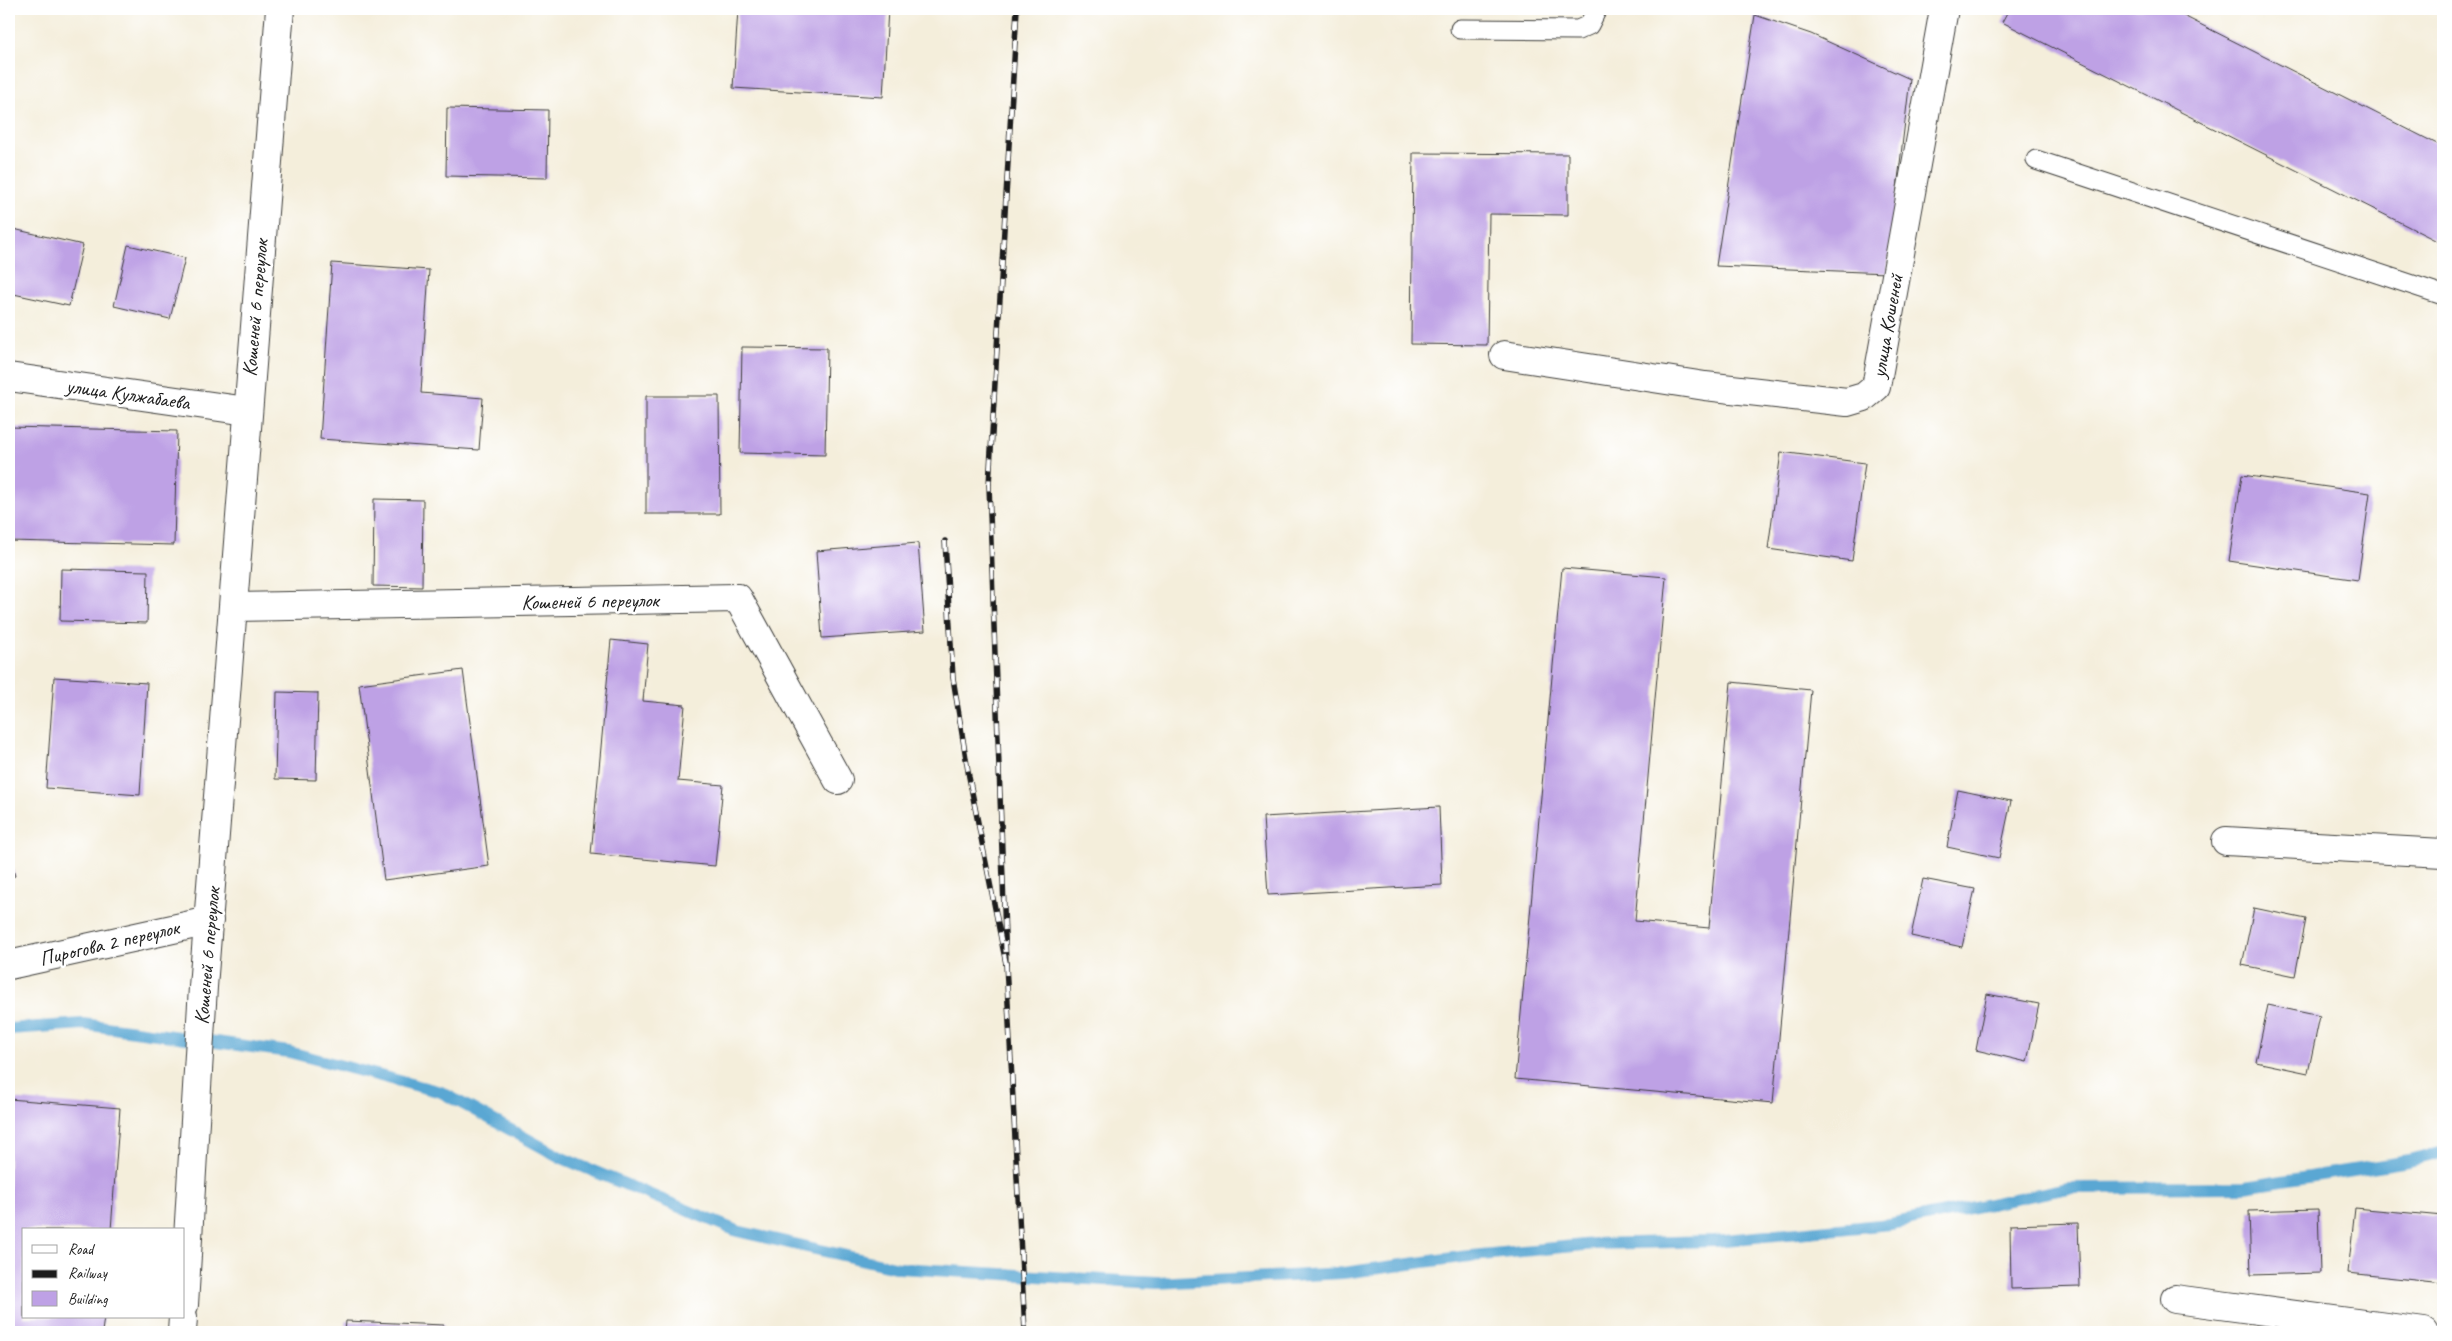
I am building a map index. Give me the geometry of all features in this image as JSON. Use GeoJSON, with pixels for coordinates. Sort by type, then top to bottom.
{"type":"FeatureCollection","features":[{"type":"Feature","properties":{"kind":"street","name":"Кошеней 6 переулок"},"geometry":{"type":"LineString","coordinates":[[185,1290],[209,921],[235,607],[247,411],[280,9]]}},
{"type":"Feature","properties":{"kind":"street","name":"улица Кошеней"},"geometry":{"type":"LineString","coordinates":[[1504,355],[1714,387],[1847,402],[1864,397],[1876,387],[1944,9]]}},
{"type":"Feature","properties":{"kind":"street","name":"улица Кулжабаева"},"geometry":{"type":"LineString","coordinates":[[9,377],[247,411]]}},
{"type":"Feature","properties":{"kind":"street","name":"Кошеней 6 переулок"},"geometry":{"type":"LineString","coordinates":[[235,607],[738,598],[838,780]]}},
{"type":"Feature","properties":{"kind":"street"},"geometry":{"type":"LineString","coordinates":[[2226,841],[2443,853]]}},
{"type":"Feature","properties":{"kind":"street","name":"Пирогова 2 переулок"},"geometry":{"type":"LineString","coordinates":[[9,965],[209,921]]}},
{"type":"Feature","properties":{"kind":"street"},"geometry":{"type":"LineString","coordinates":[[2175,1299],[2424,1332]]}},
{"type":"Feature","properties":{"kind":"street"},"geometry":{"type":"LineString","coordinates":[[182,1332],[183,1318]]}},
{"type":"Feature","properties":{"kind":"lane"},"geometry":{"type":"LineString","coordinates":[[1460,29],[1578,30],[1589,25],[1597,9]]}},
{"type":"Feature","properties":{"kind":"lane"},"geometry":{"type":"LineString","coordinates":[[2036,160],[2443,295]]}},
{"type":"Feature","properties":{"kind":"building"},"geometry":{"type":"Polygon","coordinates":[[[738,9],[888,9],[883,97],[733,88],[738,9]]]}},
{"type":"Feature","properties":{"kind":"building"},"geometry":{"type":"Polygon","coordinates":[[[2009,9],[2170,9],[2443,147],[2443,244],[2002,22],[2009,9]]]}},
{"type":"Feature","properties":{"kind":"building"},"geometry":{"type":"Polygon","coordinates":[[[1755,15],[1811,34],[1910,79],[1887,273],[1716,266],[1755,15]]]}},
{"type":"Feature","properties":{"kind":"building"},"geometry":{"type":"Polygon","coordinates":[[[447,108],[548,110],[547,178],[446,176],[447,108]]]}},
{"type":"Feature","properties":{"kind":"building"},"geometry":{"type":"Polygon","coordinates":[[[1413,153],[1568,154],[1568,215],[1489,214],[1487,345],[1411,344],[1413,153]]]}},
{"type":"Feature","properties":{"kind":"building"},"geometry":{"type":"Polygon","coordinates":[[[9,228],[83,245],[69,306],[9,293],[9,228]]]}},
{"type":"Feature","properties":{"kind":"building"},"geometry":{"type":"Polygon","coordinates":[[[128,245],[185,258],[170,319],[114,306],[128,245]]]}},
{"type":"Feature","properties":{"kind":"building"},"geometry":{"type":"Polygon","coordinates":[[[332,263],[429,270],[421,393],[483,398],[479,450],[320,439],[332,263]]]}},
{"type":"Feature","properties":{"kind":"building"},"geometry":{"type":"Polygon","coordinates":[[[742,347],[827,348],[825,455],[740,453],[742,347]]]}},
{"type":"Feature","properties":{"kind":"building"},"geometry":{"type":"Polygon","coordinates":[[[646,396],[719,396],[720,514],[646,514],[646,396]]]}},
{"type":"Feature","properties":{"kind":"building"},"geometry":{"type":"Polygon","coordinates":[[[9,427],[177,431],[174,545],[9,541],[9,427]]]}},
{"type":"Feature","properties":{"kind":"building"},"geometry":{"type":"Polygon","coordinates":[[[1781,452],[1865,463],[1852,561],[1768,549],[1781,452]]]}},
{"type":"Feature","properties":{"kind":"building"},"geometry":{"type":"Polygon","coordinates":[[[2242,475],[2370,493],[2358,580],[2229,561],[2242,475]]]}},
{"type":"Feature","properties":{"kind":"building"},"geometry":{"type":"Polygon","coordinates":[[[374,499],[423,500],[422,587],[373,586],[374,499]]]}},
{"type":"Feature","properties":{"kind":"building"},"geometry":{"type":"Polygon","coordinates":[[[918,543],[925,631],[822,638],[816,551],[918,543]]]}},
{"type":"Feature","properties":{"kind":"building"},"geometry":{"type":"Polygon","coordinates":[[[1562,568],[1666,577],[1635,921],[1709,928],[1731,682],[1811,690],[1773,1103],[1515,1079],[1562,568]]]}},
{"type":"Feature","properties":{"kind":"building"},"geometry":{"type":"Polygon","coordinates":[[[61,569],[148,571],[147,623],[60,621],[61,569]]]}},
{"type":"Feature","properties":{"kind":"building"},"geometry":{"type":"Polygon","coordinates":[[[611,640],[648,644],[643,701],[685,705],[678,781],[723,785],[715,866],[591,854],[611,640]]]}},
{"type":"Feature","properties":{"kind":"building"},"geometry":{"type":"Polygon","coordinates":[[[463,670],[489,866],[384,880],[359,684],[463,670]]]}},
{"type":"Feature","properties":{"kind":"building"},"geometry":{"type":"Polygon","coordinates":[[[54,677],[147,683],[140,795],[46,788],[54,677]]]}},
{"type":"Feature","properties":{"kind":"building"},"geometry":{"type":"Polygon","coordinates":[[[277,692],[318,693],[316,780],[275,779],[277,692]]]}},
{"type":"Feature","properties":{"kind":"building"},"geometry":{"type":"Polygon","coordinates":[[[1958,790],[2011,801],[1999,858],[1947,847],[1958,790]]]}},
{"type":"Feature","properties":{"kind":"building"},"geometry":{"type":"Polygon","coordinates":[[[1439,807],[1442,885],[1268,895],[1263,817],[1439,807]]]}},
{"type":"Feature","properties":{"kind":"building"},"geometry":{"type":"Polygon","coordinates":[[[9,856],[15,876],[9,878],[9,856]]]}},
{"type":"Feature","properties":{"kind":"building"},"geometry":{"type":"Polygon","coordinates":[[[1923,879],[1975,889],[1962,947],[1911,936],[1923,879]]]}},
{"type":"Feature","properties":{"kind":"building"},"geometry":{"type":"Polygon","coordinates":[[[2254,908],[2306,919],[2295,976],[2242,965],[2254,908]]]}},
{"type":"Feature","properties":{"kind":"building"},"geometry":{"type":"Polygon","coordinates":[[[1987,994],[2039,1004],[2027,1062],[1976,1050],[1987,994]]]}},
{"type":"Feature","properties":{"kind":"building"},"geometry":{"type":"Polygon","coordinates":[[[2268,1005],[2320,1016],[2308,1073],[2256,1062],[2268,1005]]]}},
{"type":"Feature","properties":{"kind":"building"},"geometry":{"type":"Polygon","coordinates":[[[9,1099],[120,1108],[111,1228],[22,1228],[22,1318],[104,1318],[102,1332],[9,1332],[9,1099]]]}},
{"type":"Feature","properties":{"kind":"building"},"geometry":{"type":"Polygon","coordinates":[[[2355,1208],[2443,1216],[2443,1283],[2348,1273],[2355,1208]]]}},
{"type":"Feature","properties":{"kind":"building"},"geometry":{"type":"Polygon","coordinates":[[[2318,1209],[2320,1273],[2251,1275],[2249,1211],[2318,1209]]]}},
{"type":"Feature","properties":{"kind":"building"},"geometry":{"type":"Polygon","coordinates":[[[2078,1223],[2080,1287],[2011,1289],[2010,1225],[2078,1223]]]}},
{"type":"Feature","properties":{"kind":"building"},"geometry":{"type":"Polygon","coordinates":[[[346,1321],[444,1325],[444,1332],[345,1332],[346,1321]]]}},
{"type":"Feature","properties":{"kind":"waterway"},"geometry":{"type":"LineString","coordinates":[[9,1029],[83,1024],[289,1052],[441,1092],[562,1158],[737,1231],[899,1268],[1156,1283],[1343,1273],[1461,1257],[1594,1244],[1715,1241],[1890,1224],[2068,1188],[2245,1187],[2409,1161],[2443,1152]]}},
{"type":"Feature","properties":{"kind":"railway"},"geometry":{"type":"LineString","coordinates":[[945,541],[953,678],[969,777],[1006,964],[989,485],[1017,9]]}},
{"type":"Feature","properties":{"kind":"railway"},"geometry":{"type":"LineString","coordinates":[[1006,964],[1025,1332]]}}]}
